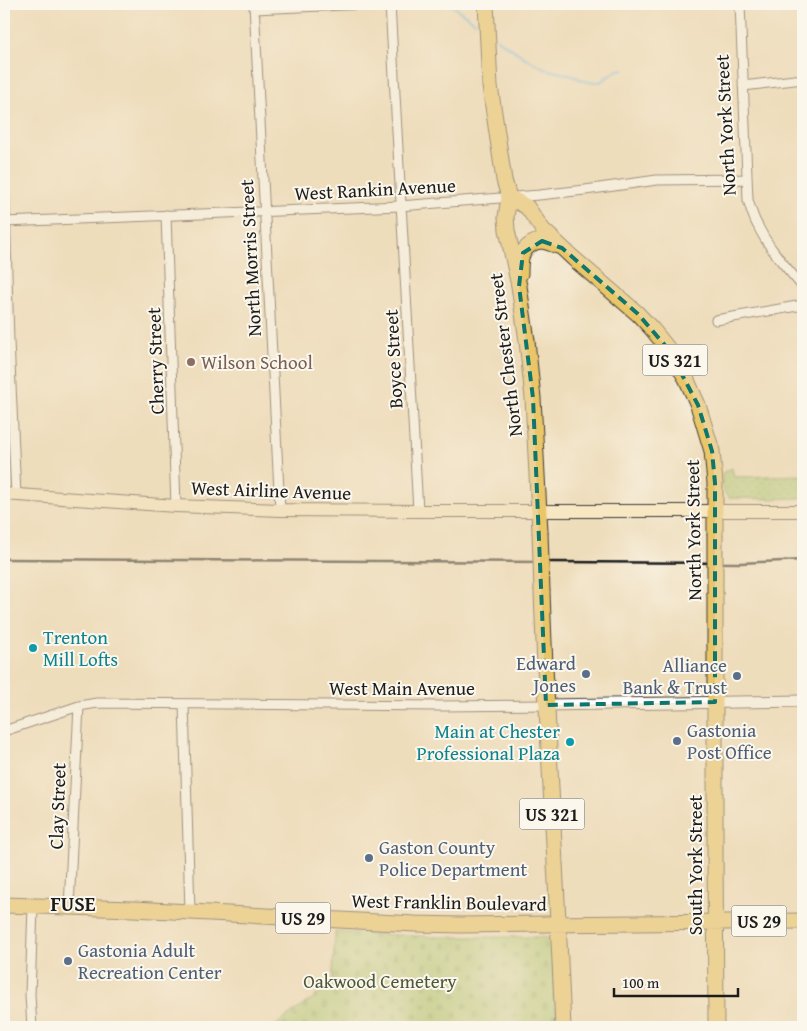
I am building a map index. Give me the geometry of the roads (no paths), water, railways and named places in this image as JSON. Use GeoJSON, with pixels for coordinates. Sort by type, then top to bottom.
{"type":"FeatureCollection","features":[{"type":"Feature","properties":{"kind":"main road","name":"North Chester Street"},"geometry":{"type":"LineString","coordinates":[[486,4],[490,86],[502,172],[509,197],[506,217],[507,230],[519,286],[533,398],[546,704]]}},
{"type":"Feature","properties":{"kind":"main road","name":"North York Street"},"geometry":{"type":"LineString","coordinates":[[509,197],[527,207],[543,230],[648,324],[670,350],[686,378],[698,405],[712,452],[715,483],[715,702]]}},
{"type":"Feature","properties":{"kind":"main road"},"geometry":{"type":"LineString","coordinates":[[519,286],[521,258],[527,247],[542,241],[562,248]]}},
{"type":"Feature","properties":{"kind":"main road","name":"West Airline Avenue"},"geometry":{"type":"LineString","coordinates":[[10,494],[176,506],[280,510],[803,512]]}},
{"type":"Feature","properties":{"kind":"main road","name":"South York Street"},"geometry":{"type":"LineString","coordinates":[[715,702],[716,1027]]}},
{"type":"Feature","properties":{"kind":"main road","name":"US 321"},"geometry":{"type":"LineString","coordinates":[[546,704],[563,1027]]}},
{"type":"Feature","properties":{"kind":"main road","name":"West Franklin Boulevard"},"geometry":{"type":"LineString","coordinates":[[4,905],[190,912],[415,924],[803,921]]}},
{"type":"Feature","properties":{"kind":"street"},"geometry":{"type":"LineString","coordinates":[[254,6],[367,4]]}},
{"type":"Feature","properties":{"kind":"street","name":"Boyce Street"},"geometry":{"type":"LineString","coordinates":[[390,4],[418,511]]}},
{"type":"Feature","properties":{"kind":"street","name":"North York Street"},"geometry":{"type":"LineString","coordinates":[[740,4],[748,200],[763,237],[803,287]]}},
{"type":"Feature","properties":{"kind":"street","name":"North Morris Street"},"geometry":{"type":"LineString","coordinates":[[254,6],[280,510]]}},
{"type":"Feature","properties":{"kind":"street"},"geometry":{"type":"LineString","coordinates":[[743,86],[803,79]]}},
{"type":"Feature","properties":{"kind":"street"},"geometry":{"type":"LineString","coordinates":[[4,174],[10,494]]}},
{"type":"Feature","properties":{"kind":"street","name":"West Rankin Avenue"},"geometry":{"type":"LineString","coordinates":[[5,222],[400,206],[576,191],[657,180],[746,179]]}},
{"type":"Feature","properties":{"kind":"street","name":"Cherry Street"},"geometry":{"type":"LineString","coordinates":[[166,215],[176,506]]}},
{"type":"Feature","properties":{"kind":"street"},"geometry":{"type":"LineString","coordinates":[[716,320],[803,305]]}},
{"type":"Feature","properties":{"kind":"street","name":"West Main Avenue"},"geometry":{"type":"LineString","coordinates":[[4,731],[79,706],[97,703],[420,706],[803,701]]}},
{"type":"Feature","properties":{"kind":"street"},"geometry":{"type":"LineString","coordinates":[[184,704],[190,912]]}},
{"type":"Feature","properties":{"kind":"street","name":"Clay Street"},"geometry":{"type":"LineString","coordinates":[[69,907],[79,706]]}},
{"type":"Feature","properties":{"kind":"street"},"geometry":{"type":"LineString","coordinates":[[32,1027],[30,995],[33,906]]}},
{"type":"Feature","properties":{"kind":"waterway"},"geometry":{"type":"LineString","coordinates":[[450,4],[475,22]]}},
{"type":"Feature","properties":{"kind":"waterway"},"geometry":{"type":"LineString","coordinates":[[497,39],[527,59],[548,70],[567,74],[588,82],[600,82],[618,70],[624,69]]}},
{"type":"Feature","properties":{"kind":"railway"},"geometry":{"type":"LineString","coordinates":[[4,559],[741,563],[803,560]]}},
{"type":"Feature","properties":{"kind":"place","name":"Wilson School"},"geometry":{"type":"Point","coordinates":[191,362]}},
{"type":"Feature","properties":{"kind":"place","name":"Trenton Mill Lofts"},"geometry":{"type":"Point","coordinates":[33,648]}},
{"type":"Feature","properties":{"kind":"place","name":"Edward Jones"},"geometry":{"type":"Point","coordinates":[586,674]}},
{"type":"Feature","properties":{"kind":"place","name":"Alliance Bank & Trust"},"geometry":{"type":"Point","coordinates":[737,676]}},
{"type":"Feature","properties":{"kind":"place","name":"Gastonia Post Office"},"geometry":{"type":"Point","coordinates":[677,741]}},
{"type":"Feature","properties":{"kind":"place","name":"Main at Chester Professional Plaza"},"geometry":{"type":"Point","coordinates":[570,742]}},
{"type":"Feature","properties":{"kind":"place","name":"Gaston County Police Department"},"geometry":{"type":"Point","coordinates":[369,858]}},
{"type":"Feature","properties":{"kind":"place","name":"Gastonia Adult Recreation Center"},"geometry":{"type":"Point","coordinates":[68,961]}},
{"type":"Feature","properties":{"kind":"district","name":"FUSE"},"geometry":{"type":"Point","coordinates":[73,903]}},
{"type":"Feature","properties":{"kind":"park label","name":"Oakwood Cemetery"},"geometry":{"type":"Point","coordinates":[380,981]}}]}
